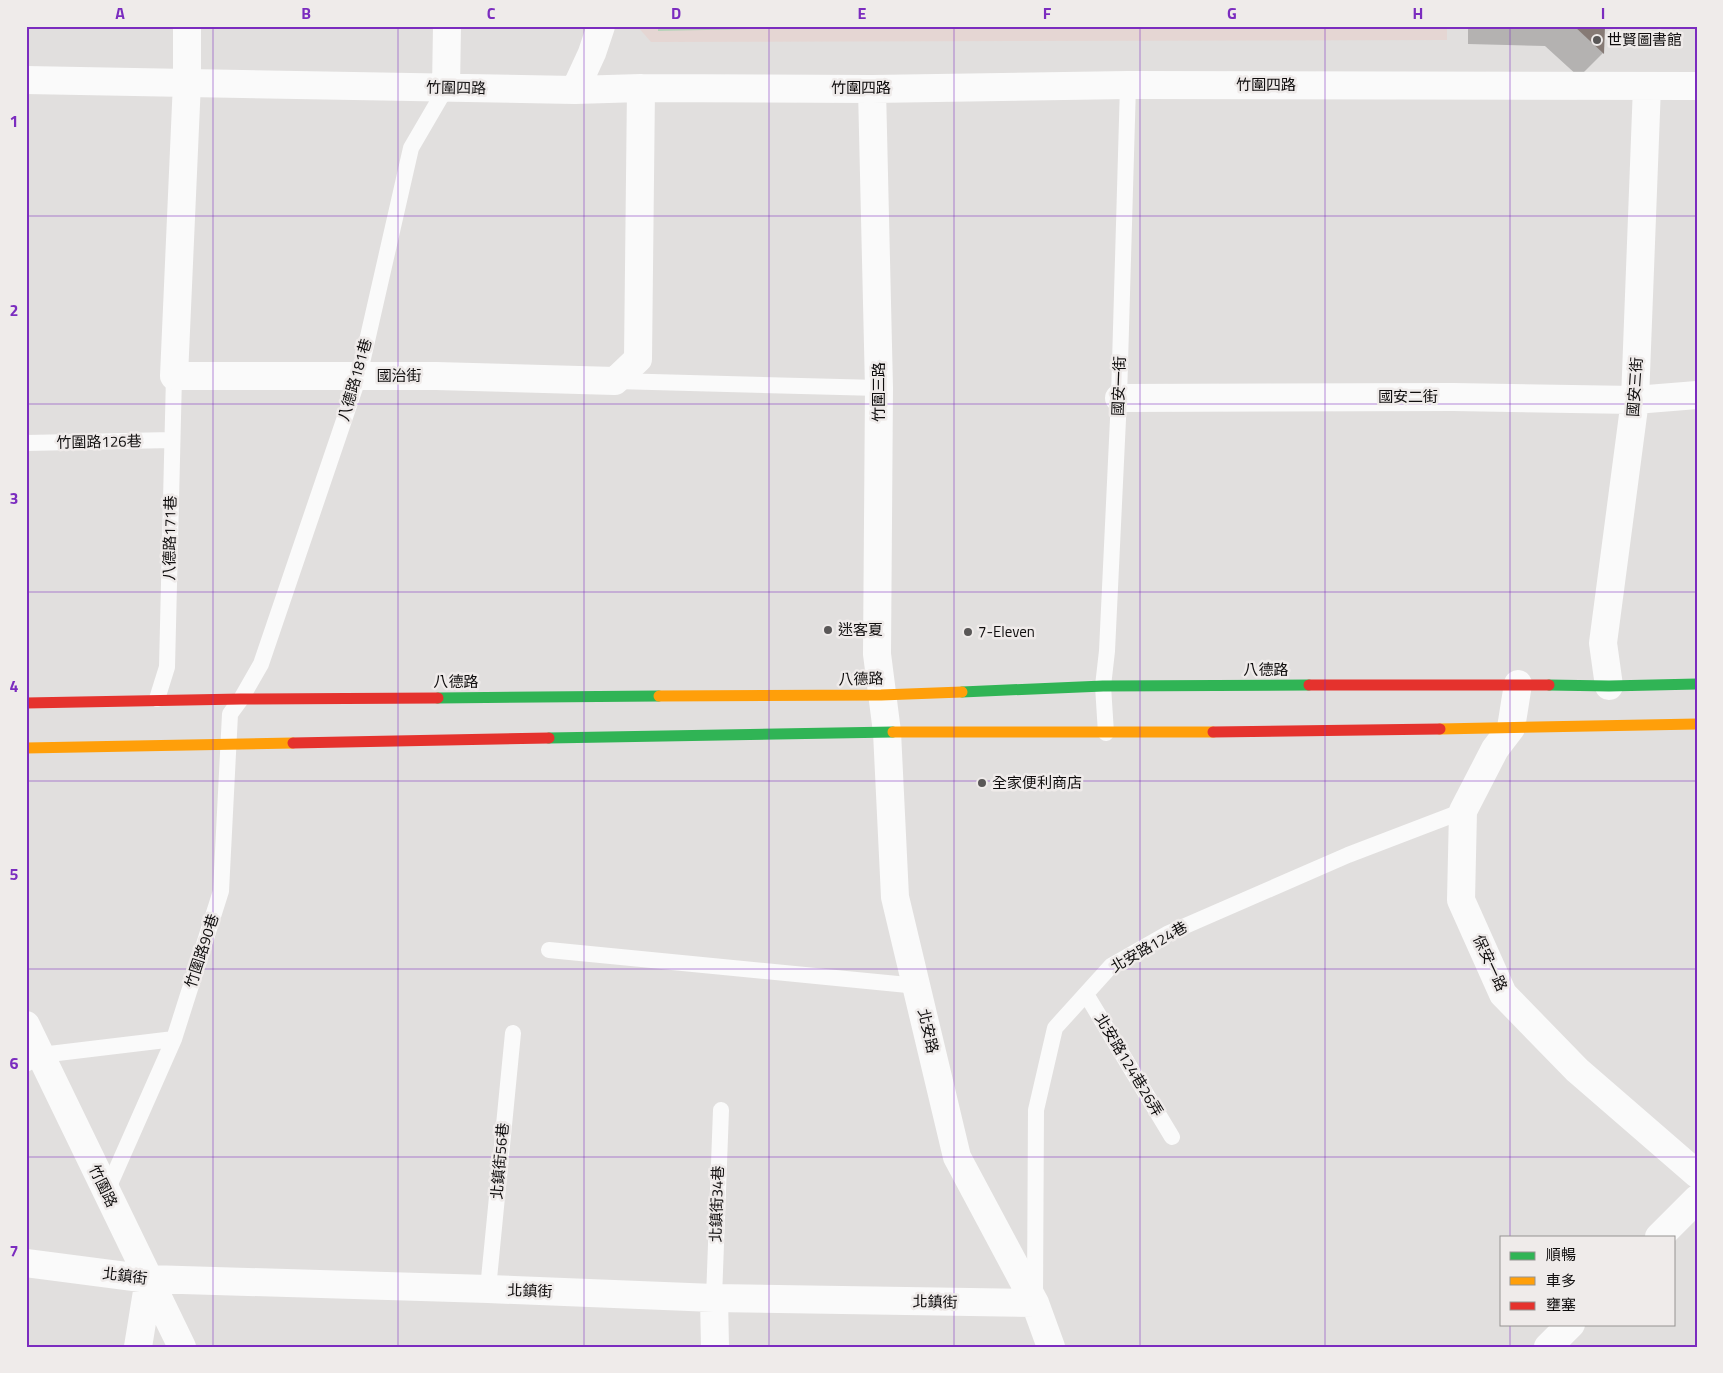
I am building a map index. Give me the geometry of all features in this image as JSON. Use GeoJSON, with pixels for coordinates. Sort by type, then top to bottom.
{"type":"FeatureCollection","features":[{"type":"Feature","properties":{"kind":"street"},"geometry":{"type":"LineString","coordinates":[[174,376],[187,82],[187,26]]}},
{"type":"Feature","properties":{"kind":"street"},"geometry":{"type":"LineString","coordinates":[[446,88],[447,26]]}},
{"type":"Feature","properties":{"kind":"street"},"geometry":{"type":"LineString","coordinates":[[575,90],[592,53],[601,26]]}},
{"type":"Feature","properties":{"kind":"street","name":"竹圍四路"},"geometry":{"type":"LineString","coordinates":[[26,80],[575,90],[641,88],[872,89],[1128,85],[1697,86]]}},
{"type":"Feature","properties":{"kind":"street","name":"國安三街"},"geometry":{"type":"LineString","coordinates":[[1609,686],[1603,643],[1635,400],[1647,86]]}},
{"type":"Feature","properties":{"kind":"street"},"geometry":{"type":"LineString","coordinates":[[615,381],[638,359],[641,88]]}},
{"type":"Feature","properties":{"kind":"street","name":"竹圍三路"},"geometry":{"type":"LineString","coordinates":[[872,89],[879,388],[877,654],[881,694]]}},
{"type":"Feature","properties":{"kind":"street","name":"國治街"},"geometry":{"type":"LineString","coordinates":[[174,376],[436,376],[615,381]]}},
{"type":"Feature","properties":{"kind":"street","name":"國安二街"},"geometry":{"type":"LineString","coordinates":[[1119,398],[1454,397],[1635,400],[1697,395]]}},
{"type":"Feature","properties":{"kind":"street","name":"八德路"},"geometry":{"type":"LineString","coordinates":[[26,703],[241,698],[881,694],[1103,686],[1518,684],[1609,686],[1697,684]]}},
{"type":"Feature","properties":{"kind":"street","name":"保安一路"},"geometry":{"type":"LineString","coordinates":[[1518,684],[1510,728],[1495,749],[1463,810],[1461,900],[1503,994],[1577,1070],[1697,1174]]}},
{"type":"Feature","properties":{"kind":"street","name":"北安路"},"geometry":{"type":"LineString","coordinates":[[881,694],[887,732],[895,896],[918,986],[957,1157],[1035,1303],[1051,1347]]}},
{"type":"Feature","properties":{"kind":"street"},"geometry":{"type":"LineString","coordinates":[[26,748],[887,732],[1106,733],[1697,724]]}},
{"type":"Feature","properties":{"kind":"street","name":"竹圍路"},"geometry":{"type":"LineString","coordinates":[[26,1024],[34,1060],[106,1193],[182,1347]]}},
{"type":"Feature","properties":{"kind":"street"},"geometry":{"type":"LineString","coordinates":[[1660,1236],[1697,1199]]}},
{"type":"Feature","properties":{"kind":"street","name":"北鎮街"},"geometry":{"type":"LineString","coordinates":[[26,1263],[149,1280],[488,1289],[714,1298],[1035,1303]]}},
{"type":"Feature","properties":{"kind":"street"},"geometry":{"type":"LineString","coordinates":[[138,1347],[149,1280]]}},
{"type":"Feature","properties":{"kind":"street"},"geometry":{"type":"LineString","coordinates":[[714,1298],[715,1347]]}},
{"type":"Feature","properties":{"kind":"street"},"geometry":{"type":"LineString","coordinates":[[1548,1347],[1569,1326]]}},
{"type":"Feature","properties":{"kind":"lane","name":"國安一街"},"geometry":{"type":"LineString","coordinates":[[1106,733],[1103,686],[1108,651],[1119,398],[1128,85]]}},
{"type":"Feature","properties":{"kind":"lane","name":"八德路181巷"},"geometry":{"type":"LineString","coordinates":[[241,698],[261,664],[359,376],[411,148],[446,88]]}},
{"type":"Feature","properties":{"kind":"lane","name":"八德路171巷"},"geometry":{"type":"LineString","coordinates":[[157,700],[167,667],[174,376]]}},
{"type":"Feature","properties":{"kind":"lane"},"geometry":{"type":"LineString","coordinates":[[615,381],[879,388]]}},
{"type":"Feature","properties":{"kind":"lane","name":"竹圍路126巷"},"geometry":{"type":"LineString","coordinates":[[26,443],[172,440]]}},
{"type":"Feature","properties":{"kind":"lane","name":"竹圍路90巷"},"geometry":{"type":"LineString","coordinates":[[106,1193],[174,1039],[221,891],[230,714],[241,698]]}},
{"type":"Feature","properties":{"kind":"lane","name":"北安路124巷"},"geometry":{"type":"LineString","coordinates":[[1035,1303],[1036,1110],[1055,1028],[1111,966],[1169,933],[1348,855],[1463,810]]}},
{"type":"Feature","properties":{"kind":"lane"},"geometry":{"type":"LineString","coordinates":[[549,950],[918,986]]}},
{"type":"Feature","properties":{"kind":"lane","name":"北安路124巷26弄"},"geometry":{"type":"LineString","coordinates":[[1086,994],[1172,1137]]}},
{"type":"Feature","properties":{"kind":"lane","name":"北鎮街56巷"},"geometry":{"type":"LineString","coordinates":[[488,1289],[512,1033]]}},
{"type":"Feature","properties":{"kind":"lane"},"geometry":{"type":"LineString","coordinates":[[34,1060],[174,1039]]}},
{"type":"Feature","properties":{"kind":"lane","name":"北鎮街34巷"},"geometry":{"type":"LineString","coordinates":[[714,1298],[721,1110]]}},
{"type":"Feature","properties":{"kind":"shaded area"},"geometry":{"type":"Polygon","coordinates":[[[637,26],[1447,26],[1447,40],[651,42],[637,26]]]}},
{"type":"Feature","properties":{"kind":"green space"},"geometry":{"type":"Polygon","coordinates":[[[658,26],[899,26],[658,31],[658,26]]]}},
{"type":"Feature","properties":{"kind":"building","name":"世賢圖書館"},"geometry":{"type":"Polygon","coordinates":[[[1574,26],[1605,26],[1604,54],[1574,26]]]}},
{"type":"Feature","properties":{"kind":"traffic: fast"},"geometry":{"type":"LineString","coordinates":[[1549,685],[1697,684]]}},
{"type":"Feature","properties":{"kind":"traffic: fast"},"geometry":{"type":"LineString","coordinates":[[962,692],[1103,686],[1309,685]]}},
{"type":"Feature","properties":{"kind":"traffic: fast"},"geometry":{"type":"LineString","coordinates":[[438,698],[659,696]]}},
{"type":"Feature","properties":{"kind":"traffic: fast"},"geometry":{"type":"LineString","coordinates":[[549,738],[893,732]]}},
{"type":"Feature","properties":{"kind":"traffic: slow"},"geometry":{"type":"LineString","coordinates":[[659,696],[881,695],[962,692]]}},
{"type":"Feature","properties":{"kind":"traffic: slow"},"geometry":{"type":"LineString","coordinates":[[1440,729],[1697,724]]}},
{"type":"Feature","properties":{"kind":"traffic: slow"},"geometry":{"type":"LineString","coordinates":[[893,732],[1213,732]]}},
{"type":"Feature","properties":{"kind":"traffic: slow"},"geometry":{"type":"LineString","coordinates":[[26,748],[293,743]]}},
{"type":"Feature","properties":{"kind":"traffic: jam"},"geometry":{"type":"LineString","coordinates":[[1309,685],[1549,685]]}},
{"type":"Feature","properties":{"kind":"traffic: jam"},"geometry":{"type":"LineString","coordinates":[[26,703],[438,698]]}},
{"type":"Feature","properties":{"kind":"traffic: jam"},"geometry":{"type":"LineString","coordinates":[[1213,732],[1440,729]]}},
{"type":"Feature","properties":{"kind":"traffic: jam"},"geometry":{"type":"LineString","coordinates":[[293,743],[549,738]]}},
{"type":"Feature","properties":{"kind":"place","name":"世賢圖書館"},"geometry":{"type":"Point","coordinates":[1597,40]}},
{"type":"Feature","properties":{"kind":"place","name":"迷客夏"},"geometry":{"type":"Point","coordinates":[828,630]}},
{"type":"Feature","properties":{"kind":"place","name":"7-Eleven"},"geometry":{"type":"Point","coordinates":[968,632]}},
{"type":"Feature","properties":{"kind":"place","name":"全家便利商店"},"geometry":{"type":"Point","coordinates":[982,783]}}]}
